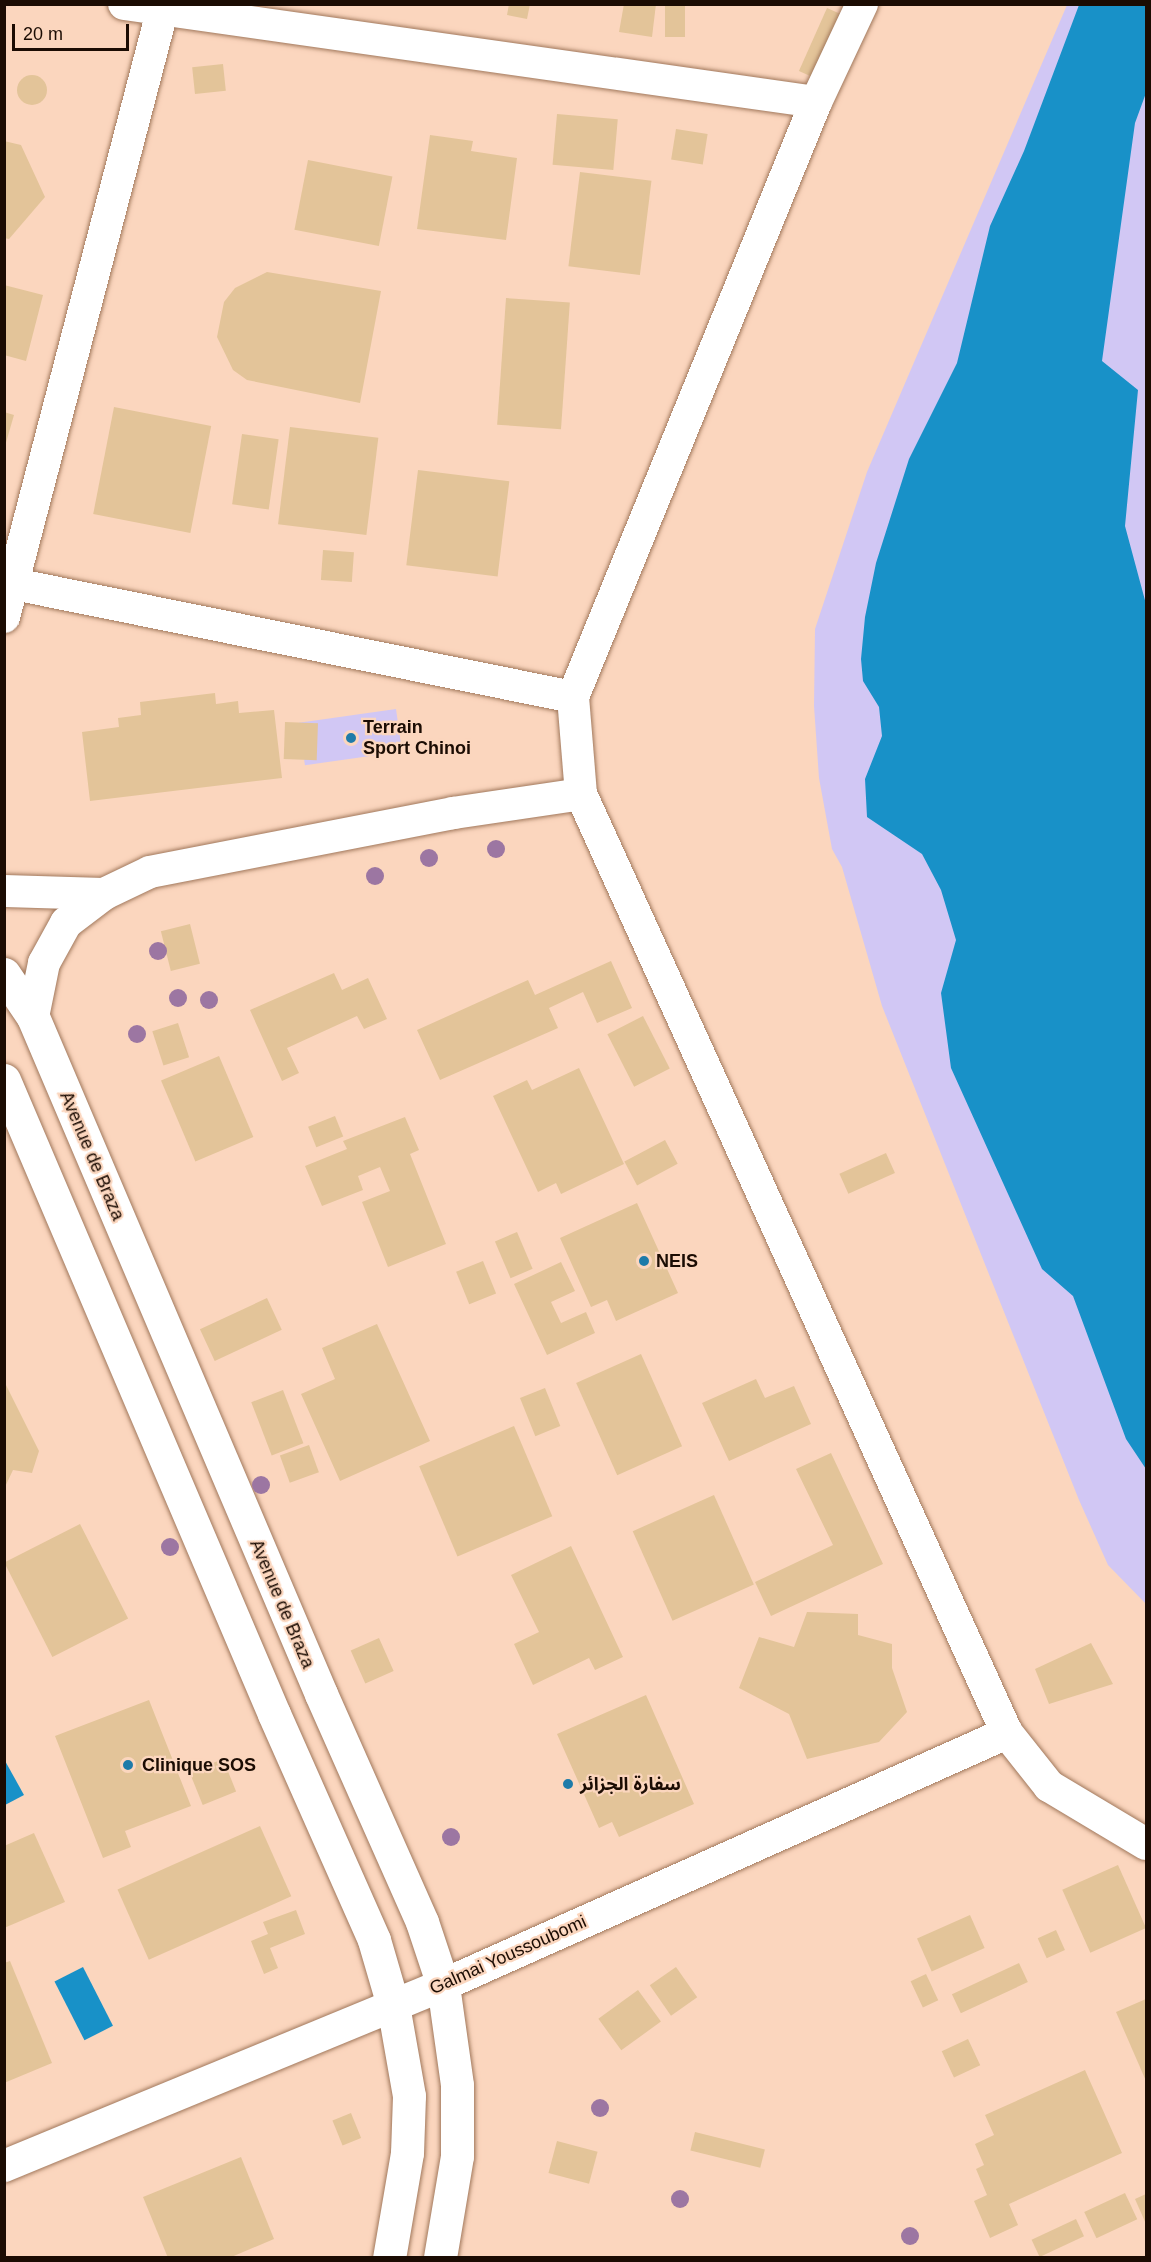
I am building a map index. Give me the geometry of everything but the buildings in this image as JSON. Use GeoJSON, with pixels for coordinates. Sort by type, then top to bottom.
{"type":"FeatureCollection","features":[{"type":"Feature","properties":{"kind":"main road","name":"Avenue de Braza"},"geometry":{"type":"LineString","coordinates":[[4,974],[33,1017],[316,1683],[422,1922],[442,1985],[457,2085],[457,2156],[440,2258]]}},
{"type":"Feature","properties":{"kind":"main road"},"geometry":{"type":"LineString","coordinates":[[4,1080],[274,1714],[374,1940],[393,2005],[409,2096],[407,2153],[388,2258]]}},
{"type":"Feature","properties":{"kind":"street"},"geometry":{"type":"LineString","coordinates":[[124,4],[163,7],[816,102]]}},
{"type":"Feature","properties":{"kind":"street"},"geometry":{"type":"LineString","coordinates":[[862,4],[816,102],[573,697],[581,794],[1007,1734],[1049,1786],[1146,1844]]}},
{"type":"Feature","properties":{"kind":"street"},"geometry":{"type":"LineString","coordinates":[[4,617],[8,583],[163,7]]}},
{"type":"Feature","properties":{"kind":"street"},"geometry":{"type":"LineString","coordinates":[[8,583],[573,697]]}},
{"type":"Feature","properties":{"kind":"street"},"geometry":{"type":"LineString","coordinates":[[33,1017],[44,963],[66,923],[104,894],[150,872],[453,813],[581,794]]}},
{"type":"Feature","properties":{"kind":"street"},"geometry":{"type":"LineString","coordinates":[[4,891],[104,894]]}},
{"type":"Feature","properties":{"kind":"street","name":"Galmai Youssoubomi"},"geometry":{"type":"LineString","coordinates":[[4,2166],[442,1985],[1007,1734]]}},
{"type":"Feature","properties":{"kind":"shaded area"},"geometry":{"type":"Polygon","coordinates":[[[1067,5],[1146,5],[1146,1604],[1108,1565],[1079,1500],[882,1006],[842,867],[832,849],[819,778],[814,706],[815,629],[867,472],[1067,5]]]}},
{"type":"Feature","properties":{"kind":"shaded area","name":"Terrain Sport Chinoi"},"geometry":{"type":"Polygon","coordinates":[[[396,709],[402,752],[305,765],[299,723],[396,709]]]}},
{"type":"Feature","properties":{"kind":"water"},"geometry":{"type":"Polygon","coordinates":[[[1079,5],[1146,5],[1146,93],[1135,123],[1102,361],[1138,390],[1125,526],[1146,604],[1146,1469],[1126,1439],[1073,1296],[1042,1269],[951,1068],[941,993],[956,940],[941,890],[922,854],[867,817],[865,779],[882,736],[879,707],[863,681],[861,659],[865,617],[876,563],[909,459],[957,363],[990,226],[1024,151],[1079,5]]]}},
{"type":"Feature","properties":{"kind":"water"},"geometry":{"type":"Polygon","coordinates":[[[4,1759],[24,1795],[5,1805],[4,1805],[4,1759]]]}},
{"type":"Feature","properties":{"kind":"water"},"geometry":{"type":"Polygon","coordinates":[[[83,1967],[113,2026],[84,2040],[54,1982],[83,1967]]]}},
{"type":"Feature","properties":{"kind":"place","name":"Terrain Sport Chinoi"},"geometry":{"type":"Point","coordinates":[351,738]}},
{"type":"Feature","properties":{"kind":"place","name":"NEIS"},"geometry":{"type":"Point","coordinates":[644,1261]}},
{"type":"Feature","properties":{"kind":"place","name":"Clinique SOS"},"geometry":{"type":"Point","coordinates":[128,1765]}},
{"type":"Feature","properties":{"kind":"place","name":"سفارة الجزائر"},"geometry":{"type":"Point","coordinates":[568,1784]}}]}
